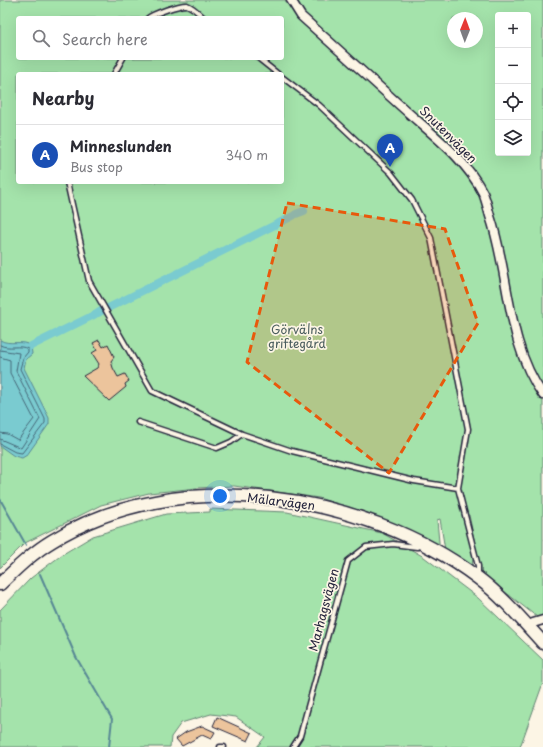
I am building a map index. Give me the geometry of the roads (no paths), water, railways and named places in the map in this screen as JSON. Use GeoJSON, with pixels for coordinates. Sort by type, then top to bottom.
{"type":"FeatureCollection","features":[{"type":"Feature","properties":{"kind":"street","name":"Snutenvägen"},"geometry":{"type":"LineString","coordinates":[[292,0],[301,16],[444,145],[466,169],[482,193],[496,232],[515,332],[521,352],[532,379],[543,395]]}},
{"type":"Feature","properties":{"kind":"street","name":"Mälarvägen"},"geometry":{"type":"LineString","coordinates":[[0,584],[28,558],[52,541],[85,524],[129,508],[148,503],[184,498],[226,496],[267,498],[332,510],[366,519],[395,530],[430,548],[478,578],[508,605],[543,643]]}},
{"type":"Feature","properties":{"kind":"street"},"geometry":{"type":"LineString","coordinates":[[528,627],[533,623],[543,620]]}},
{"type":"Feature","properties":{"kind":"lane"},"geometry":{"type":"LineString","coordinates":[[152,16],[183,5],[188,5],[202,16]]}},
{"type":"Feature","properties":{"kind":"lane"},"geometry":{"type":"LineString","coordinates":[[115,72],[122,60]]}},
{"type":"Feature","properties":{"kind":"lane"},"geometry":{"type":"LineString","coordinates":[[260,60],[276,72]]}},
{"type":"Feature","properties":{"kind":"lane"},"geometry":{"type":"LineString","coordinates":[[284,79],[319,105],[391,173],[412,200],[431,238],[468,429],[458,488],[478,566],[478,578]]}},
{"type":"Feature","properties":{"kind":"lane"},"geometry":{"type":"LineString","coordinates":[[67,184],[89,281],[152,391],[242,434],[300,453],[414,481],[458,488]]}},
{"type":"Feature","properties":{"kind":"lane"},"geometry":{"type":"LineString","coordinates":[[138,422],[217,448],[231,442],[242,434]]}},
{"type":"Feature","properties":{"kind":"lane","name":"Marhagsvägen"},"geometry":{"type":"LineString","coordinates":[[293,747],[300,736],[348,561],[366,546],[393,544],[430,548]]}},
{"type":"Feature","properties":{"kind":"water"},"geometry":{"type":"Polygon","coordinates":[[[0,340],[4,342],[24,343],[31,346],[32,354],[26,359],[24,368],[49,418],[49,424],[27,455],[22,458],[14,456],[0,446],[0,340]]]}},
{"type":"Feature","properties":{"kind":"waterway"},"geometry":{"type":"LineString","coordinates":[[296,214],[304,211]]}},
{"type":"Feature","properties":{"kind":"waterway"},"geometry":{"type":"LineString","coordinates":[[108,308],[293,216]]}},
{"type":"Feature","properties":{"kind":"waterway"},"geometry":{"type":"LineString","coordinates":[[98,313],[103,310]]}},
{"type":"Feature","properties":{"kind":"waterway"},"geometry":{"type":"LineString","coordinates":[[31,346],[94,315]]}},
{"type":"Feature","properties":{"kind":"waterway"},"geometry":{"type":"LineString","coordinates":[[0,499],[26,545]]}},
{"type":"Feature","properties":{"kind":"waterway"},"geometry":{"type":"LineString","coordinates":[[40,574],[76,657],[112,719],[109,747]]}},
{"type":"Feature","properties":{"kind":"place","name":"Minneslunden"},"geometry":{"type":"Point","coordinates":[390,167]}},
{"type":"Feature","properties":{"kind":"park label","name":"Görvälns griftegård"},"geometry":{"type":"Point","coordinates":[297,337]}}]}
